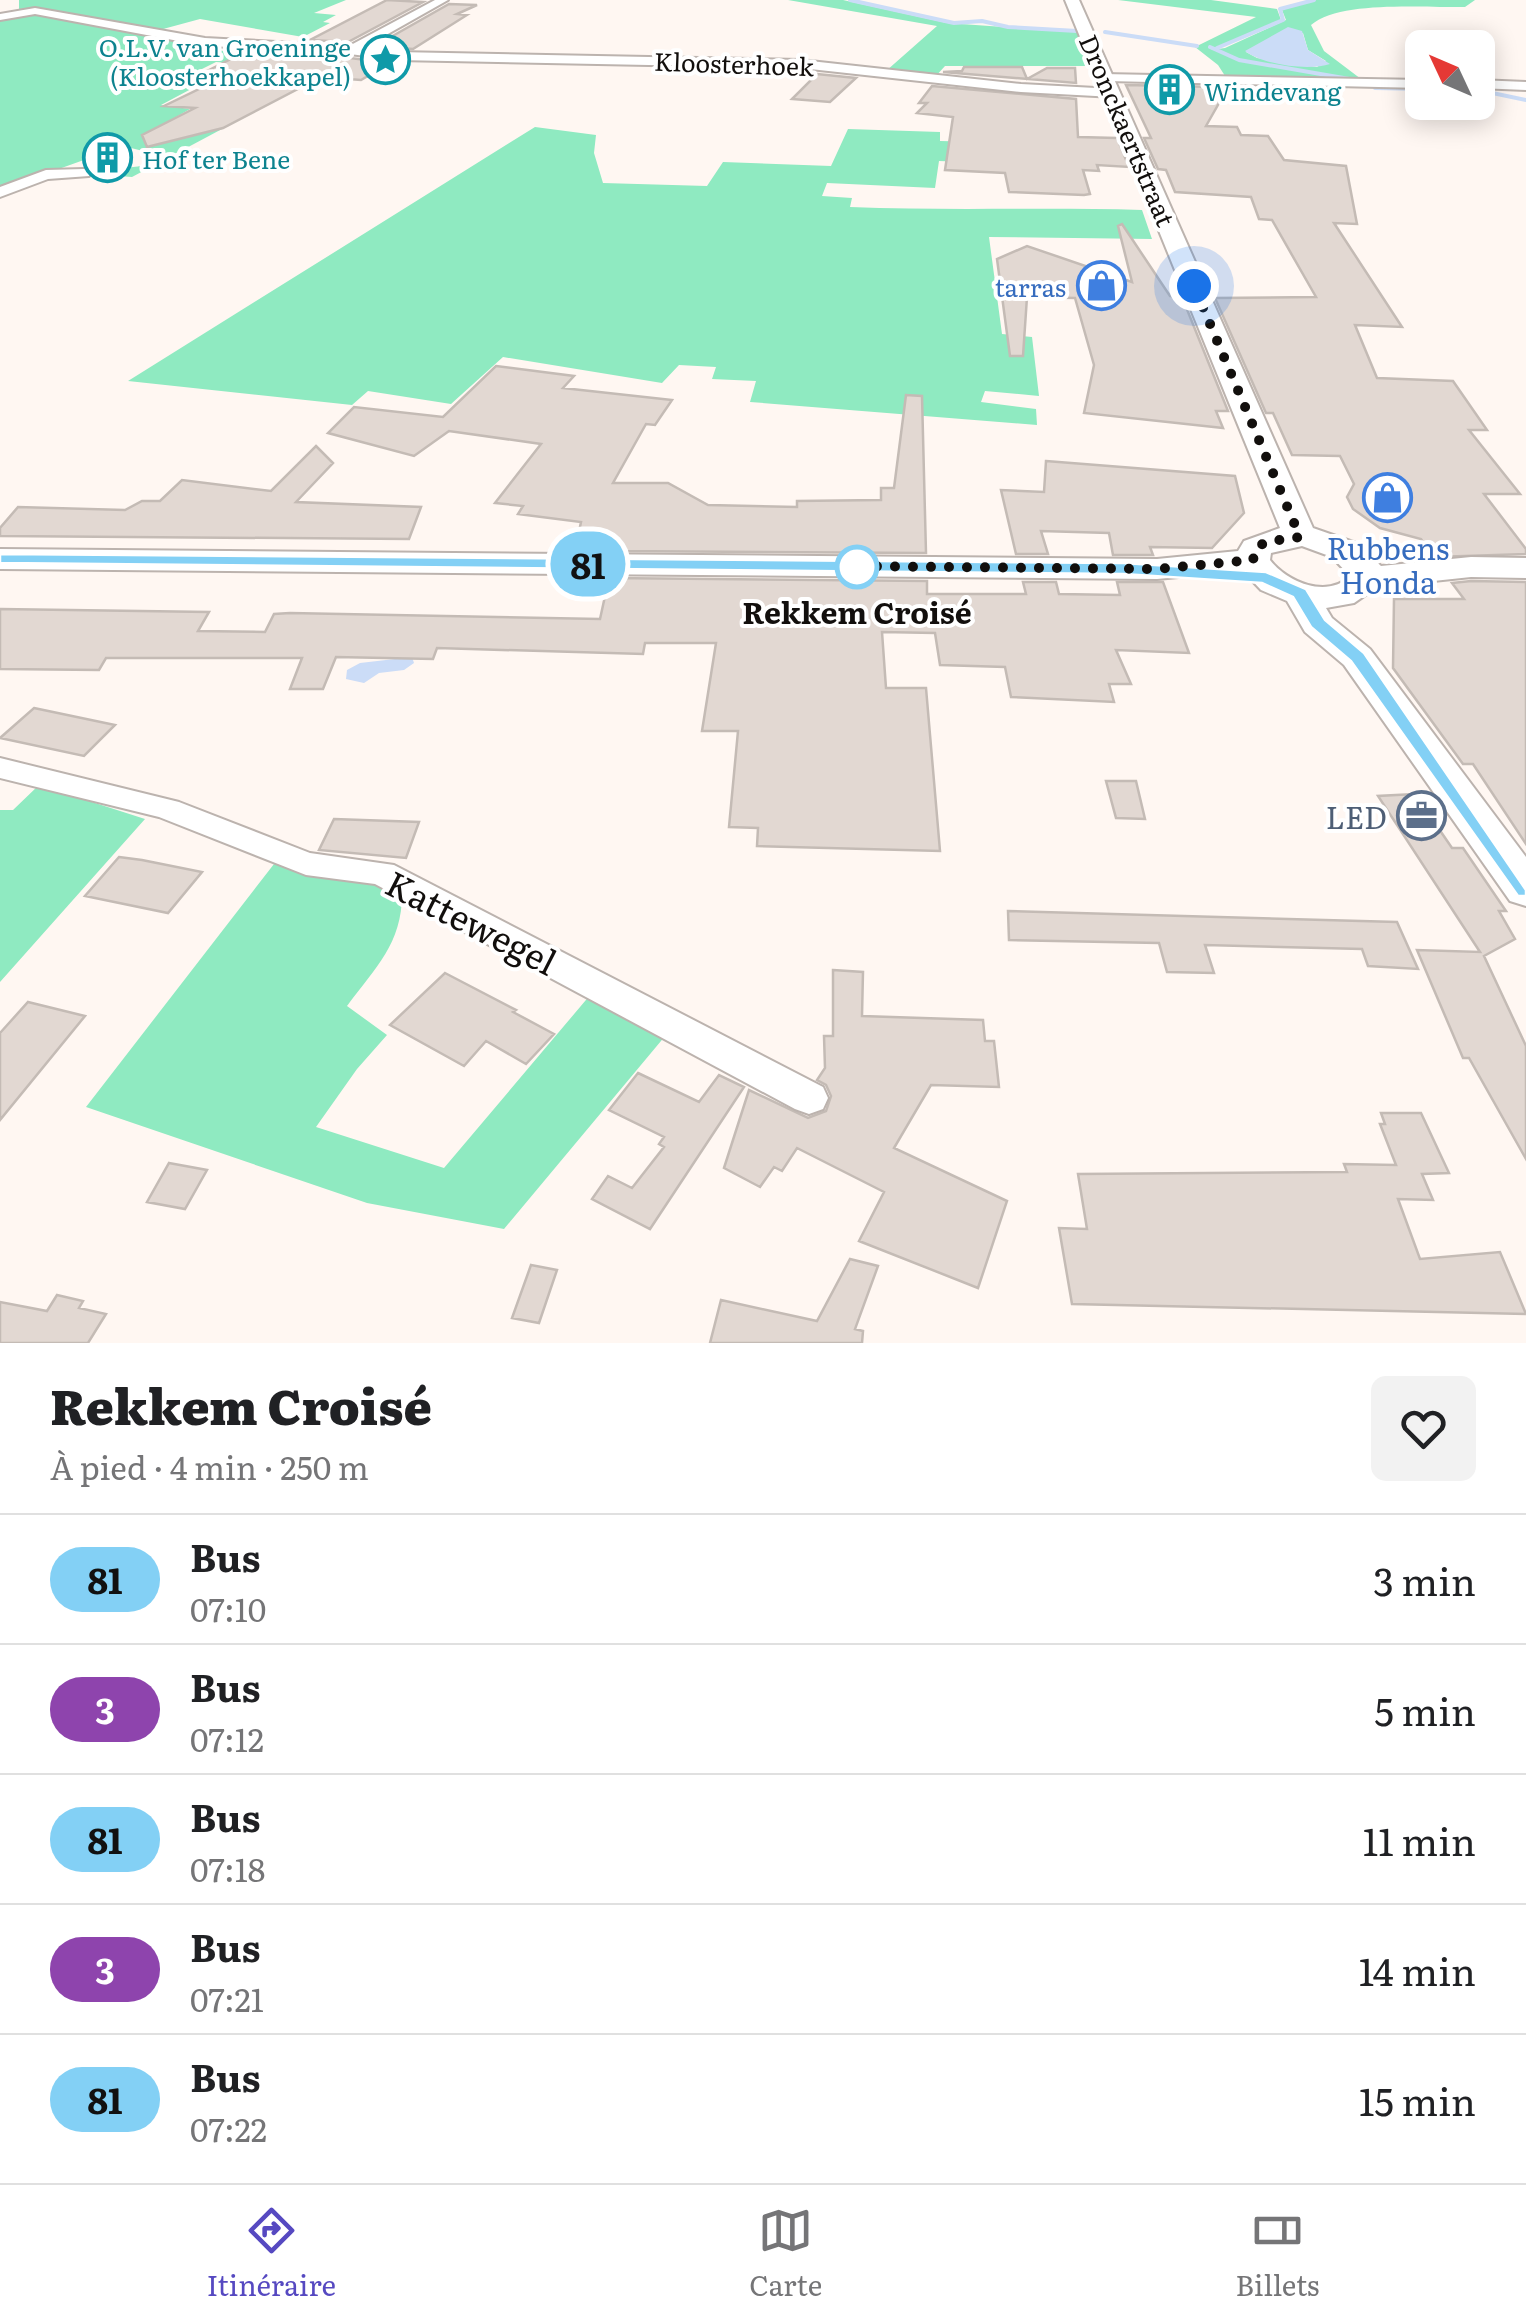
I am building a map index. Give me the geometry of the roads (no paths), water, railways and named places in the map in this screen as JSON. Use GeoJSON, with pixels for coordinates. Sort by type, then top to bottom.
{"type":"FeatureCollection","features":[{"type":"Feature","properties":{"kind":"main road","name":"Dronckaertstraat"},"geometry":{"type":"LineString","coordinates":[[1072,0],[1300,537]]}},
{"type":"Feature","properties":{"kind":"main road"},"geometry":{"type":"LineString","coordinates":[[1259,569],[1256,548],[1266,542],[1300,537],[1338,546],[1354,577],[1358,657]]}},
{"type":"Feature","properties":{"kind":"main road"},"geometry":{"type":"LineString","coordinates":[[0,559],[1259,569],[1300,593],[1318,624],[1358,657],[1526,890]]}},
{"type":"Feature","properties":{"kind":"main road"},"geometry":{"type":"LineString","coordinates":[[1300,593],[1354,577],[1470,566],[1526,568]]}},
{"type":"Feature","properties":{"kind":"street"},"geometry":{"type":"LineString","coordinates":[[353,50],[443,0]]}},
{"type":"Feature","properties":{"kind":"street","name":"Kloosterhoek"},"geometry":{"type":"LineString","coordinates":[[0,17],[35,10],[205,42],[397,56],[801,64],[1020,88],[1405,84]]}},
{"type":"Feature","properties":{"kind":"street"},"geometry":{"type":"LineString","coordinates":[[1495,85],[1526,86]]}},
{"type":"Feature","properties":{"kind":"street"},"geometry":{"type":"LineString","coordinates":[[0,192],[46,176],[84,172]]}},
{"type":"Feature","properties":{"kind":"street","name":"Kattewegel"},"geometry":{"type":"LineString","coordinates":[[0,768],[168,809],[306,864],[382,872],[809,1098]]}},
{"type":"Feature","properties":{"kind":"water"},"geometry":{"type":"Polygon","coordinates":[[[1288,27],[1302,31],[1308,50],[1330,64],[1286,65],[1245,51],[1288,27]]]}},
{"type":"Feature","properties":{"kind":"water"},"geometry":{"type":"Polygon","coordinates":[[[412,657],[414,663],[404,670],[379,673],[364,683],[346,679],[347,670],[360,663],[412,657]]]}},
{"type":"Feature","properties":{"kind":"waterway"},"geometry":{"type":"LineString","coordinates":[[850,0],[954,23],[982,21],[1008,27],[1077,31]]}},
{"type":"Feature","properties":{"kind":"waterway"},"geometry":{"type":"LineString","coordinates":[[1217,48],[1283,20],[1280,9],[1314,0]]}},
{"type":"Feature","properties":{"kind":"waterway"},"geometry":{"type":"LineString","coordinates":[[1105,32],[1197,46]]}},
{"type":"Feature","properties":{"kind":"waterway"},"geometry":{"type":"LineString","coordinates":[[1210,47],[1239,60],[1361,81]]}},
{"type":"Feature","properties":{"kind":"waterway"},"geometry":{"type":"LineString","coordinates":[[1375,88],[1405,89]]}},
{"type":"Feature","properties":{"kind":"waterway"},"geometry":{"type":"LineString","coordinates":[[1495,94],[1526,100]]}},
{"type":"Feature","properties":{"kind":"place","name":"O.L.V. van Groeninge (Kloosterhoekkapel)"},"geometry":{"type":"Point","coordinates":[386,60]}},
{"type":"Feature","properties":{"kind":"place","name":"Windevang"},"geometry":{"type":"Point","coordinates":[1169,90]}},
{"type":"Feature","properties":{"kind":"place","name":"Hof ter Bene"},"geometry":{"type":"Point","coordinates":[107,158]}},
{"type":"Feature","properties":{"kind":"place","name":"tarras"},"geometry":{"type":"Point","coordinates":[1101,286]}},
{"type":"Feature","properties":{"kind":"place","name":"Rubbens Honda"},"geometry":{"type":"Point","coordinates":[1388,498]}},
{"type":"Feature","properties":{"kind":"place","name":"Rekkem Croisé"},"geometry":{"type":"Point","coordinates":[857,567]}},
{"type":"Feature","properties":{"kind":"place","name":"LED"},"geometry":{"type":"Point","coordinates":[1422,816]}}]}
